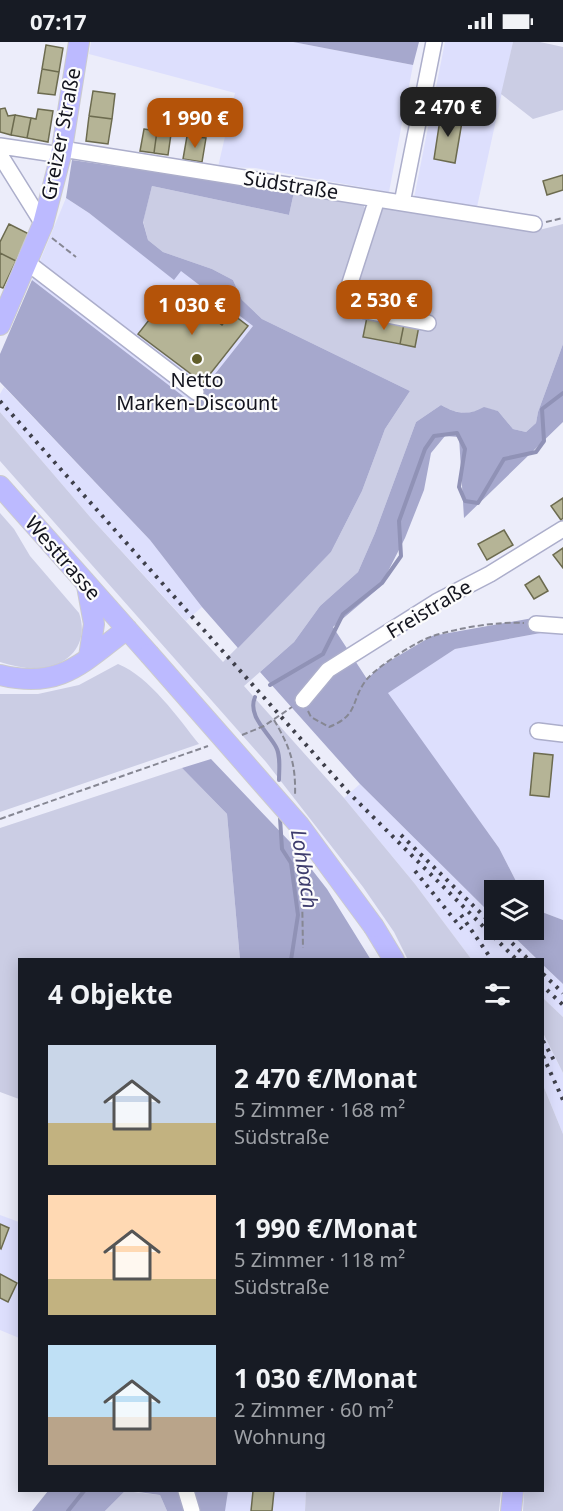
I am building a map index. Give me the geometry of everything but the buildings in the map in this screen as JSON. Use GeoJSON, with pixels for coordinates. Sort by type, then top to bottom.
{"type":"FeatureCollection","features":[{"type":"Feature","properties":{"kind":"main road","name":"Greizer Straße"},"geometry":{"type":"LineString","coordinates":[[0,325],[42,227],[62,152],[79,42]]}},
{"type":"Feature","properties":{"kind":"main road","name":"Westtrasse"},"geometry":{"type":"LineString","coordinates":[[0,486],[299,825],[374,927],[393,958]]}},
{"type":"Feature","properties":{"kind":"main road"},"geometry":{"type":"LineString","coordinates":[[87,585],[94,624],[89,657]]}},
{"type":"Feature","properties":{"kind":"main road"},"geometry":{"type":"LineString","coordinates":[[0,675],[32,681],[52,678],[77,667],[127,629]]}},
{"type":"Feature","properties":{"kind":"main road"},"geometry":{"type":"LineString","coordinates":[[512,1511],[513,1492]]}},
{"type":"Feature","properties":{"kind":"street"},"geometry":{"type":"LineString","coordinates":[[402,203],[416,145],[434,42]]}},
{"type":"Feature","properties":{"kind":"street","name":"Südstraße"},"geometry":{"type":"LineString","coordinates":[[0,146],[62,152],[534,224]]}},
{"type":"Feature","properties":{"kind":"street"},"geometry":{"type":"LineString","coordinates":[[0,155],[42,227]]}},
{"type":"Feature","properties":{"kind":"street"},"geometry":{"type":"LineString","coordinates":[[377,199],[349,286],[353,303],[366,311],[428,323]]}},
{"type":"Feature","properties":{"kind":"street"},"geometry":{"type":"LineString","coordinates":[[28,263],[196,392]]}},
{"type":"Feature","properties":{"kind":"street","name":"Freistraße"},"geometry":{"type":"LineString","coordinates":[[303,699],[328,670],[436,602],[490,574],[563,530]]}},
{"type":"Feature","properties":{"kind":"street"},"geometry":{"type":"LineString","coordinates":[[536,624],[563,626]]}},
{"type":"Feature","properties":{"kind":"street"},"geometry":{"type":"LineString","coordinates":[[538,731],[563,734]]}},
{"type":"Feature","properties":{"kind":"street"},"geometry":{"type":"LineString","coordinates":[[186,1492],[192,1511]]}},
{"type":"Feature","properties":{"kind":"path"},"geometry":{"type":"LineString","coordinates":[[534,224],[563,218]]}},
{"type":"Feature","properties":{"kind":"path"},"geometry":{"type":"LineString","coordinates":[[42,227],[76,257]]}},
{"type":"Feature","properties":{"kind":"path"},"geometry":{"type":"LineString","coordinates":[[235,737],[264,726],[303,699],[311,717],[329,728],[344,722],[367,680],[381,666],[432,636],[506,622],[536,624]]}},
{"type":"Feature","properties":{"kind":"path"},"geometry":{"type":"LineString","coordinates":[[0,819],[217,743]]}},
{"type":"Feature","properties":{"kind":"shaded area"},"geometry":{"type":"Polygon","coordinates":[[[91,42],[293,42],[413,65],[389,192],[255,168],[218,167],[235,93],[89,54],[91,42]]]}},
{"type":"Feature","properties":{"kind":"shaded area"},"geometry":{"type":"Polygon","coordinates":[[[293,42],[419,42],[413,65],[293,42]]]}},
{"type":"Feature","properties":{"kind":"shaded area"},"geometry":{"type":"Polygon","coordinates":[[[445,42],[513,42],[477,207],[414,198],[445,42]]]}},
{"type":"Feature","properties":{"kind":"shaded area"},"geometry":{"type":"Polygon","coordinates":[[[513,42],[540,42],[563,47],[563,110],[533,119],[501,94],[513,42]]]}},
{"type":"Feature","properties":{"kind":"shaded area"},"geometry":{"type":"Polygon","coordinates":[[[72,160],[294,192],[289,215],[152,186],[143,222],[148,240],[163,252],[212,269],[233,280],[242,300],[262,319],[410,391],[385,429],[362,491],[331,552],[238,648],[202,607],[150,540],[0,382],[0,354],[32,280],[192,403],[253,326],[181,271],[174,280],[89,213],[66,198],[72,160]]]}},
{"type":"Feature","properties":{"kind":"shaded area"},"geometry":{"type":"Polygon","coordinates":[[[152,186],[289,215],[294,192],[363,204],[367,213],[382,206],[539,230],[563,224],[563,344],[536,423],[526,432],[513,429],[498,411],[484,408],[463,413],[441,405],[416,422],[358,572],[320,606],[294,642],[244,686],[344,798],[415,884],[470,958],[407,958],[394,932],[363,887],[266,762],[0,461],[0,412],[91,518],[223,662],[331,552],[362,491],[385,429],[410,391],[262,319],[242,300],[233,280],[212,269],[163,252],[148,240],[143,221],[152,186]]]}},
{"type":"Feature","properties":{"kind":"shaded area"},"geometry":{"type":"Polygon","coordinates":[[[66,198],[89,213],[174,279],[181,270],[253,326],[192,403],[32,280],[66,198]]]}},
{"type":"Feature","properties":{"kind":"shaded area"},"geometry":{"type":"Polygon","coordinates":[[[563,344],[563,422],[464,518],[459,437],[445,436],[431,453],[424,490],[405,538],[380,587],[333,627],[367,679],[381,666],[432,636],[533,618],[546,632],[455,649],[388,693],[499,848],[515,880],[484,880],[484,907],[360,784],[260,672],[294,642],[320,606],[358,572],[416,422],[441,405],[462,413],[473,412],[484,407],[498,411],[513,429],[526,432],[536,423],[563,344]]]}},
{"type":"Feature","properties":{"kind":"shaded area"},"geometry":{"type":"Polygon","coordinates":[[[4,387],[150,540],[202,607],[186,621],[91,518],[0,412],[0,394],[4,387]]]}},
{"type":"Feature","properties":{"kind":"shaded area"},"geometry":{"type":"Polygon","coordinates":[[[0,513],[14,529],[30,556],[79,613],[82,623],[80,642],[70,656],[53,666],[32,668],[0,662],[0,513]]]}},
{"type":"Feature","properties":{"kind":"shaded area"},"geometry":{"type":"Polygon","coordinates":[[[546,632],[563,633],[563,920],[544,913],[544,880],[515,880],[499,848],[387,693],[455,649],[546,632]]]}},
{"type":"Feature","properties":{"kind":"shaded area"},"geometry":{"type":"Polygon","coordinates":[[[118,664],[130,670],[152,688],[199,744],[0,812],[0,694],[38,694],[79,685],[118,664]]]}},
{"type":"Feature","properties":{"kind":"shaded area"},"geometry":{"type":"Polygon","coordinates":[[[211,759],[291,843],[327,889],[370,958],[240,958],[227,814],[182,768],[211,759]]]}},
{"type":"Feature","properties":{"kind":"shaded area"},"geometry":{"type":"Polygon","coordinates":[[[182,768],[227,814],[240,958],[18,958],[18,1099],[0,1092],[0,828],[182,768]]]}},
{"type":"Feature","properties":{"kind":"shaded area"},"geometry":{"type":"Polygon","coordinates":[[[360,784],[484,907],[484,940],[517,940],[536,958],[470,958],[415,884],[344,798],[360,784]]]}},
{"type":"Feature","properties":{"kind":"shaded area"},"geometry":{"type":"Polygon","coordinates":[[[544,913],[563,920],[563,984],[544,966],[544,958],[536,958],[517,940],[544,940],[544,913]]]}},
{"type":"Feature","properties":{"kind":"shaded area"},"geometry":{"type":"Polygon","coordinates":[[[544,966],[563,984],[563,1017],[544,999],[544,966]]]}},
{"type":"Feature","properties":{"kind":"shaded area"},"geometry":{"type":"Polygon","coordinates":[[[544,999],[563,1017],[563,1073],[544,1035],[544,999]]]}},
{"type":"Feature","properties":{"kind":"shaded area"},"geometry":{"type":"Polygon","coordinates":[[[544,1036],[563,1073],[563,1134],[544,1087],[544,1036]]]}},
{"type":"Feature","properties":{"kind":"shaded area"},"geometry":{"type":"Polygon","coordinates":[[[544,1087],[563,1134],[563,1511],[523,1511],[524,1492],[544,1492],[544,1087]]]}},
{"type":"Feature","properties":{"kind":"shaded area"},"geometry":{"type":"Polygon","coordinates":[[[0,1215],[18,1222],[18,1338],[0,1330],[0,1215]]]}},
{"type":"Feature","properties":{"kind":"shaded area"},"geometry":{"type":"Polygon","coordinates":[[[47,1492],[124,1492],[105,1511],[32,1511],[47,1492]]]}},
{"type":"Feature","properties":{"kind":"shaded area"},"geometry":{"type":"Polygon","coordinates":[[[124,1492],[134,1492],[160,1495],[167,1511],[105,1511],[124,1492]]]}},
{"type":"Feature","properties":{"kind":"shaded area"},"geometry":{"type":"Polygon","coordinates":[[[138,1492],[228,1492],[225,1511],[167,1511],[160,1495],[138,1492]]]}},
{"type":"Feature","properties":{"kind":"shaded area"},"geometry":{"type":"Polygon","coordinates":[[[203,1492],[306,1492],[305,1511],[203,1511],[203,1492]]]}},
{"type":"Feature","properties":{"kind":"shaded area"},"geometry":{"type":"Polygon","coordinates":[[[306,1492],[501,1492],[499,1511],[305,1511],[306,1492]]]}},
{"type":"Feature","properties":{"kind":"waterway","name":"Lohbach"},"geometry":{"type":"LineString","coordinates":[[270,685],[323,654],[343,614],[382,583],[401,556],[399,521],[425,449],[434,436],[457,433],[465,449],[459,487],[465,501],[478,503],[504,459],[536,452],[544,441],[542,409],[563,393]]}},
{"type":"Feature","properties":{"kind":"waterway","name":"Lohbach"},"geometry":{"type":"LineString","coordinates":[[255,697],[253,704],[256,717],[278,751],[279,780]]}},
{"type":"Feature","properties":{"kind":"waterway","name":"Lohbach"},"geometry":{"type":"LineString","coordinates":[[280,818],[282,849],[291,863],[298,915],[291,958]]}},
{"type":"Feature","properties":{"kind":"waterway","name":"Lohbach"},"geometry":{"type":"LineString","coordinates":[[68,1511],[83,1492]]}},
{"type":"Feature","properties":{"kind":"railway"},"geometry":{"type":"LineString","coordinates":[[0,401],[349,793],[515,958]]}},
{"type":"Feature","properties":{"kind":"railway"},"geometry":{"type":"LineString","coordinates":[[401,835],[484,916]]}},
{"type":"Feature","properties":{"kind":"railway"},"geometry":{"type":"LineString","coordinates":[[415,871],[462,929]]}},
{"type":"Feature","properties":{"kind":"railway"},"geometry":{"type":"LineString","coordinates":[[461,915],[491,958]]}},
{"type":"Feature","properties":{"kind":"railway"},"geometry":{"type":"LineString","coordinates":[[512,943],[527,958]]}},
{"type":"Feature","properties":{"kind":"railway"},"geometry":{"type":"LineString","coordinates":[[544,975],[563,993]]}},
{"type":"Feature","properties":{"kind":"railway"},"geometry":{"type":"LineString","coordinates":[[547,990],[563,1005]]}},
{"type":"Feature","properties":{"kind":"railway"},"geometry":{"type":"LineString","coordinates":[[544,1043],[555,1062]]}},
{"type":"Feature","properties":{"kind":"railway"},"geometry":{"type":"LineString","coordinates":[[544,1058],[563,1100]]}},
{"type":"Feature","properties":{"kind":"place","name":"Netto Marken-Discount"},"geometry":{"type":"Point","coordinates":[197,359]}}]}
